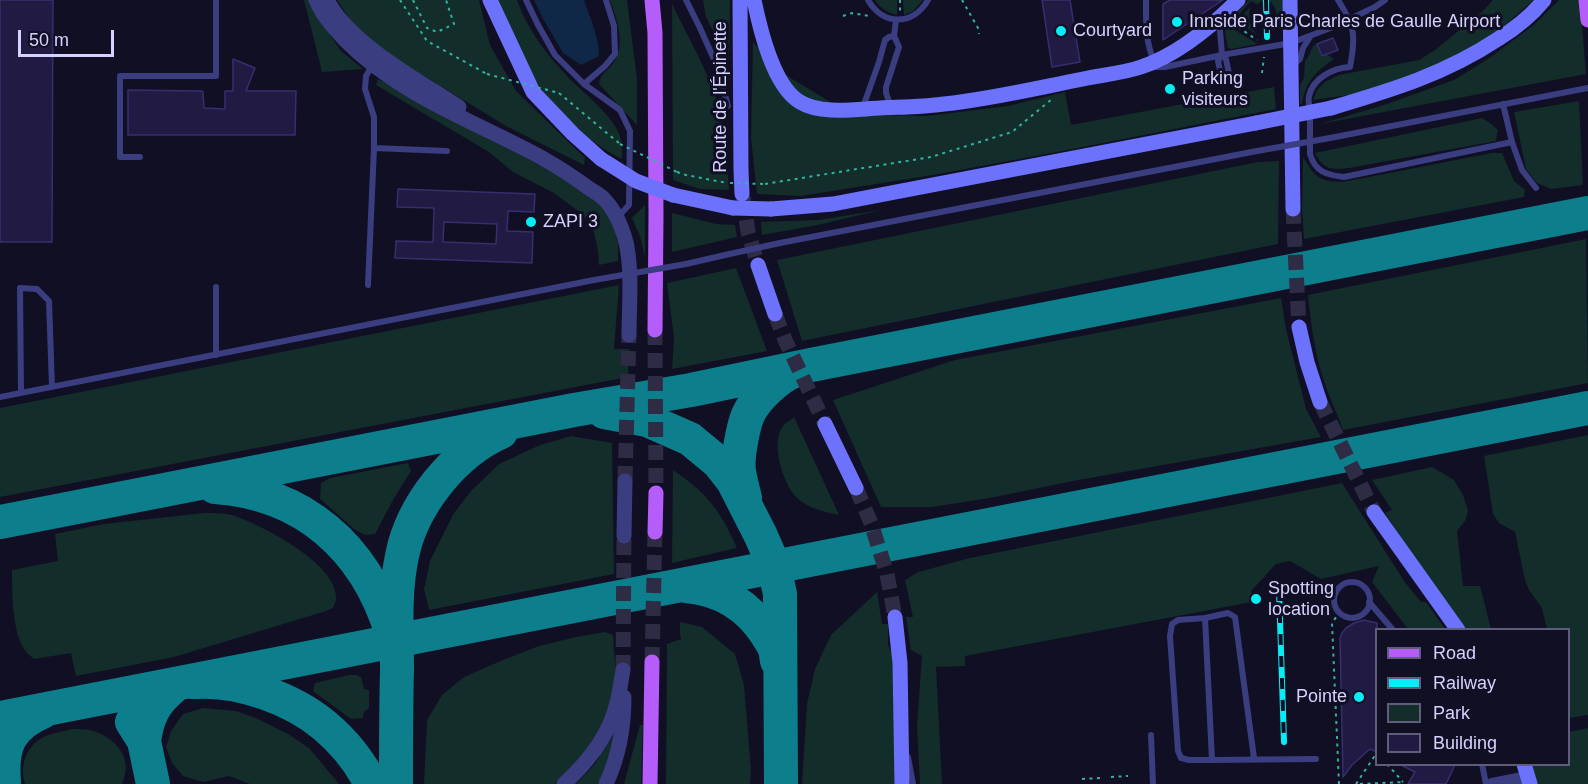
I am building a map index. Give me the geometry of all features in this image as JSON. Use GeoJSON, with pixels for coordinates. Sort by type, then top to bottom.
{"type":"FeatureCollection","features":[{"type":"Feature","properties":{"kind":"main road"},"geometry":{"type":"LineString","coordinates":[[490,0],[533,92],[573,134],[601,159],[636,181],[673,195],[733,208],[771,209],[833,204],[1331,108],[1390,91],[1449,67],[1483,49],[1521,24],[1544,0]]}},
{"type":"Feature","properties":{"kind":"main road"},"geometry":{"type":"LineString","coordinates":[[652,0],[655,33],[655,330]]}},
{"type":"Feature","properties":{"kind":"main road","name":"Route de l'Épinette"},"geometry":{"type":"LineString","coordinates":[[740,0],[742,194]]}},
{"type":"Feature","properties":{"kind":"main road"},"geometry":{"type":"LineString","coordinates":[[754,0],[760,25],[780,80],[799,102],[824,109],[943,104],[991,98],[1147,64],[1178,49],[1225,18],[1238,0]]}},
{"type":"Feature","properties":{"kind":"main road"},"geometry":{"type":"LineString","coordinates":[[1290,0],[1293,209]]}},
{"type":"Feature","properties":{"kind":"main road"},"geometry":{"type":"LineString","coordinates":[[1586,0],[1588,20]]}},
{"type":"Feature","properties":{"kind":"main road"},"geometry":{"type":"LineString","coordinates":[[758,265],[775,314]]}},
{"type":"Feature","properties":{"kind":"main road"},"geometry":{"type":"LineString","coordinates":[[1299,327],[1320,402]]}},
{"type":"Feature","properties":{"kind":"main road"},"geometry":{"type":"LineString","coordinates":[[825,424],[856,488]]}},
{"type":"Feature","properties":{"kind":"main road"},"geometry":{"type":"LineString","coordinates":[[655,532],[656,494]]}},
{"type":"Feature","properties":{"kind":"main road"},"geometry":{"type":"LineString","coordinates":[[1374,512],[1457,628]]}},
{"type":"Feature","properties":{"kind":"main road"},"geometry":{"type":"LineString","coordinates":[[895,617],[900,663],[902,784]]}},
{"type":"Feature","properties":{"kind":"main road"},"geometry":{"type":"LineString","coordinates":[[650,784],[652,662]]}},
{"type":"Feature","properties":{"kind":"street"},"geometry":{"type":"LineString","coordinates":[[316,0],[338,33],[373,65],[410,90],[462,119],[512,141]]}},
{"type":"Feature","properties":{"kind":"street"},"geometry":{"type":"LineString","coordinates":[[327,0],[341,20],[384,58],[512,141],[568,172],[605,200],[622,227],[629,251],[629,335]]}},
{"type":"Feature","properties":{"kind":"street"},"geometry":{"type":"LineString","coordinates":[[624,536],[625,481]]}},
{"type":"Feature","properties":{"kind":"street"},"geometry":{"type":"LineString","coordinates":[[564,784],[580,769],[598,746],[611,722],[623,670],[624,716],[620,747],[614,768],[606,784]]}},
{"type":"Feature","properties":{"kind":"street"},"geometry":{"type":"LineString","coordinates":[[1492,784],[1527,775]]}},
{"type":"Feature","properties":{"kind":"lane"},"geometry":{"type":"LineString","coordinates":[[140,157],[120,157],[120,76],[216,76],[216,0]]}},
{"type":"Feature","properties":{"kind":"lane"},"geometry":{"type":"LineString","coordinates":[[526,0],[555,55],[584,84],[620,110],[630,131],[629,205],[616,219]]}},
{"type":"Feature","properties":{"kind":"lane"},"geometry":{"type":"LineString","coordinates":[[584,84],[615,54],[614,26],[606,0]]}},
{"type":"Feature","properties":{"kind":"lane"},"geometry":{"type":"LineString","coordinates":[[686,0],[717,66],[728,106]]}},
{"type":"Feature","properties":{"kind":"lane"},"geometry":{"type":"LineString","coordinates":[[868,0],[880,14],[896,20],[912,17],[928,0]]}},
{"type":"Feature","properties":{"kind":"lane"},"geometry":{"type":"LineString","coordinates":[[1146,0],[1149,49],[1147,64],[1165,67],[1292,43],[1350,19],[1385,0]]}},
{"type":"Feature","properties":{"kind":"lane"},"geometry":{"type":"LineString","coordinates":[[1338,0],[1350,19],[1354,37],[1350,67],[1340,68],[1319,79],[1309,96],[1310,154],[1313,164],[1320,171],[1331,176],[1344,177],[1512,142]]}},
{"type":"Feature","properties":{"kind":"lane"},"geometry":{"type":"LineString","coordinates":[[1222,80],[1218,61],[1222,55],[1225,18]]}},
{"type":"Feature","properties":{"kind":"lane"},"geometry":{"type":"LineString","coordinates":[[891,107],[886,87],[899,47],[894,36],[896,20]]}},
{"type":"Feature","properties":{"kind":"lane"},"geometry":{"type":"LineString","coordinates":[[862,109],[879,62],[882,39],[894,36]]}},
{"type":"Feature","properties":{"kind":"lane"},"geometry":{"type":"LineString","coordinates":[[1292,65],[1300,59],[1303,48],[1310,37]]}},
{"type":"Feature","properties":{"kind":"lane"},"geometry":{"type":"LineString","coordinates":[[1222,55],[1226,59],[1230,79]]}},
{"type":"Feature","properties":{"kind":"lane"},"geometry":{"type":"LineString","coordinates":[[368,285],[374,117],[365,89],[366,76],[373,65],[381,63],[433,96],[449,100]]}},
{"type":"Feature","properties":{"kind":"lane"},"geometry":{"type":"LineString","coordinates":[[0,397],[594,280],[686,264],[780,243],[1588,88]]}},
{"type":"Feature","properties":{"kind":"lane"},"geometry":{"type":"LineString","coordinates":[[1503,104],[1512,142],[1522,170],[1536,188]]}},
{"type":"Feature","properties":{"kind":"lane"},"geometry":{"type":"LineString","coordinates":[[374,148],[447,151]]}},
{"type":"Feature","properties":{"kind":"lane"},"geometry":{"type":"LineString","coordinates":[[216,287],[216,355]]}},
{"type":"Feature","properties":{"kind":"lane"},"geometry":{"type":"LineString","coordinates":[[21,393],[20,288],[37,289],[49,301],[52,387]]}},
{"type":"Feature","properties":{"kind":"lane"},"geometry":{"type":"LineString","coordinates":[[1370,602],[1365,612],[1349,618],[1339,613],[1334,597],[1343,584],[1354,582],[1364,586],[1368,591],[1370,602],[1391,628]]}},
{"type":"Feature","properties":{"kind":"lane"},"geometry":{"type":"LineString","coordinates":[[1254,758],[1235,616],[1228,613],[1178,620],[1172,624],[1170,636],[1178,751],[1181,758],[1316,759]]}},
{"type":"Feature","properties":{"kind":"lane"},"geometry":{"type":"LineString","coordinates":[[1204,618],[1212,760]]}},
{"type":"Feature","properties":{"kind":"lane"},"geometry":{"type":"LineString","coordinates":[[902,727],[913,784]]}},
{"type":"Feature","properties":{"kind":"lane"},"geometry":{"type":"LineString","coordinates":[[1151,735],[1153,784]]}},
{"type":"Feature","properties":{"kind":"lane"},"geometry":{"type":"LineString","coordinates":[[1482,766],[1486,784]]}},
{"type":"Feature","properties":{"kind":"path"},"geometry":{"type":"LineString","coordinates":[[400,0],[427,41],[487,74],[559,93],[620,144],[686,175],[722,183],[765,184],[931,157],[1012,132],[1055,97]]}},
{"type":"Feature","properties":{"kind":"path"},"geometry":{"type":"LineString","coordinates":[[413,0],[426,28],[437,32],[454,24],[446,0]]}},
{"type":"Feature","properties":{"kind":"path"},"geometry":{"type":"LineString","coordinates":[[900,0],[900,8]]}},
{"type":"Feature","properties":{"kind":"path"},"geometry":{"type":"LineString","coordinates":[[962,0],[979,34]]}},
{"type":"Feature","properties":{"kind":"path"},"geometry":{"type":"LineString","coordinates":[[843,16],[852,13],[867,16],[880,14]]}},
{"type":"Feature","properties":{"kind":"path"},"geometry":{"type":"LineString","coordinates":[[1225,18],[1256,40],[1261,41]]}},
{"type":"Feature","properties":{"kind":"path"},"geometry":{"type":"LineString","coordinates":[[1339,613],[1332,623],[1339,784]]}},
{"type":"Feature","properties":{"kind":"path"},"geometry":{"type":"LineString","coordinates":[[1358,784],[1375,758]]}},
{"type":"Feature","properties":{"kind":"path"},"geometry":{"type":"LineString","coordinates":[[1390,766],[1404,783]]}},
{"type":"Feature","properties":{"kind":"path"},"geometry":{"type":"LineString","coordinates":[[1111,777],[1128,776]]}},
{"type":"Feature","properties":{"kind":"path"},"geometry":{"type":"LineString","coordinates":[[1082,779],[1100,778]]}},
{"type":"Feature","properties":{"kind":"path"},"geometry":{"type":"LineString","coordinates":[[1358,784],[1404,783]]}},
{"type":"Feature","properties":{"kind":"green space"},"geometry":{"type":"Polygon","coordinates":[[[304,0],[310,0],[341,51],[363,69],[322,72],[304,0]]]}},
{"type":"Feature","properties":{"kind":"green space"},"geometry":{"type":"Polygon","coordinates":[[[337,0],[479,0],[490,45],[516,91],[585,158],[584,165],[506,126],[388,54],[353,24],[337,0]]]}},
{"type":"Feature","properties":{"kind":"green space"},"geometry":{"type":"Polygon","coordinates":[[[497,0],[517,0],[526,21],[545,51],[611,120],[621,139],[622,159],[587,137],[544,92],[511,39],[497,0]]]}},
{"type":"Feature","properties":{"kind":"green space"},"geometry":{"type":"Polygon","coordinates":[[[610,0],[627,0],[637,79],[637,125],[599,84],[602,75],[617,58],[619,50],[619,33],[610,0]]]}},
{"type":"Feature","properties":{"kind":"green space"},"geometry":{"type":"Polygon","coordinates":[[[703,0],[730,0],[729,63],[706,17],[703,0]]]}},
{"type":"Feature","properties":{"kind":"green space"},"geometry":{"type":"Polygon","coordinates":[[[875,0],[897,0],[897,15],[884,10],[875,0]]]}},
{"type":"Feature","properties":{"kind":"green space"},"geometry":{"type":"Polygon","coordinates":[[[903,0],[923,0],[912,12],[904,15],[903,0]]]}},
{"type":"Feature","properties":{"kind":"green space"},"geometry":{"type":"Polygon","coordinates":[[[1249,0],[1284,0],[1284,20],[1278,20],[1271,2],[1263,1],[1257,4],[1251,1],[1234,20],[1231,18],[1249,0]]]}},
{"type":"Feature","properties":{"kind":"green space"},"geometry":{"type":"Polygon","coordinates":[[[1493,0],[1534,0],[1485,42],[1430,70],[1356,94],[1313,100],[1317,90],[1325,82],[1339,75],[1419,60],[1435,50],[1483,11],[1493,0]]]}},
{"type":"Feature","properties":{"kind":"green space"},"geometry":{"type":"Polygon","coordinates":[[[1559,0],[1580,0],[1586,74],[1320,124],[1381,106],[1454,80],[1488,59],[1535,24],[1559,0]]]}},
{"type":"Feature","properties":{"kind":"green space"},"geometry":{"type":"Polygon","coordinates":[[[672,4],[704,67],[719,107],[725,138],[729,190],[700,189],[673,180],[672,4]]]}},
{"type":"Feature","properties":{"kind":"green space"},"geometry":{"type":"Polygon","coordinates":[[[1250,7],[1250,21],[1256,34],[1241,24],[1239,19],[1250,7]]]}},
{"type":"Feature","properties":{"kind":"green space"},"geometry":{"type":"Polygon","coordinates":[[[1227,25],[1257,44],[1228,48],[1225,33],[1227,25]]]}},
{"type":"Feature","properties":{"kind":"green space"},"geometry":{"type":"Polygon","coordinates":[[[1324,40],[1317,44],[1321,56],[1326,54],[1334,59],[1313,77],[1300,104],[1300,85],[1304,78],[1305,60],[1313,46],[1324,40]]]}},
{"type":"Feature","properties":{"kind":"green space"},"geometry":{"type":"Polygon","coordinates":[[[753,42],[784,74],[832,103],[875,115],[927,116],[1008,106],[1065,92],[1071,125],[1274,87],[1276,109],[933,175],[801,196],[757,194],[751,138],[753,42]]]}},
{"type":"Feature","properties":{"kind":"green space"},"geometry":{"type":"Polygon","coordinates":[[[378,79],[579,186],[608,214],[618,239],[618,261],[599,265],[593,228],[581,213],[554,193],[513,172],[489,152],[376,85],[378,79]]]}},
{"type":"Feature","properties":{"kind":"green space"},"geometry":{"type":"Polygon","coordinates":[[[1579,101],[1583,185],[1551,189],[1537,183],[1526,169],[1514,112],[1579,101]]]}},
{"type":"Feature","properties":{"kind":"green space"},"geometry":{"type":"Polygon","coordinates":[[[1482,118],[1498,130],[1496,141],[1343,169],[1325,166],[1315,153],[1482,118]]]}},
{"type":"Feature","properties":{"kind":"green space"},"geometry":{"type":"Polygon","coordinates":[[[1502,153],[1514,181],[1525,190],[1524,197],[1304,239],[1303,157],[1318,177],[1328,181],[1343,182],[1502,153]]]}},
{"type":"Feature","properties":{"kind":"green space"},"geometry":{"type":"Polygon","coordinates":[[[1279,161],[1278,244],[802,341],[777,260],[1258,162],[1279,161]]]}},
{"type":"Feature","properties":{"kind":"green space"},"geometry":{"type":"Polygon","coordinates":[[[645,205],[645,257],[640,236],[632,218],[645,205]]]}},
{"type":"Feature","properties":{"kind":"green space"},"geometry":{"type":"Polygon","coordinates":[[[881,210],[762,235],[761,222],[818,220],[881,210]]]}},
{"type":"Feature","properties":{"kind":"green space"},"geometry":{"type":"Polygon","coordinates":[[[672,213],[716,224],[735,225],[737,237],[672,252],[672,213]]]}},
{"type":"Feature","properties":{"kind":"green space"},"geometry":{"type":"Polygon","coordinates":[[[1586,239],[1588,383],[1343,430],[1320,368],[1308,295],[1586,239]]]}},
{"type":"Feature","properties":{"kind":"green space"},"geometry":{"type":"Polygon","coordinates":[[[736,268],[767,351],[672,369],[674,338],[667,283],[736,268]]]}},
{"type":"Feature","properties":{"kind":"green space"},"geometry":{"type":"Polygon","coordinates":[[[619,285],[614,349],[629,349],[628,377],[0,497],[0,408],[619,285]]]}},
{"type":"Feature","properties":{"kind":"green space"},"geometry":{"type":"Polygon","coordinates":[[[1281,298],[1286,329],[1306,409],[1321,437],[990,498],[932,507],[881,507],[833,400],[955,360],[1281,298]]]}},
{"type":"Feature","properties":{"kind":"green space"},"geometry":{"type":"Polygon","coordinates":[[[794,417],[839,515],[810,507],[791,491],[780,463],[778,442],[783,426],[794,417]]]}},
{"type":"Feature","properties":{"kind":"green space"},"geometry":{"type":"Polygon","coordinates":[[[1588,435],[1588,715],[1570,718],[1570,628],[1547,628],[1542,608],[1525,580],[1515,532],[1499,523],[1493,514],[1484,456],[1588,435]]]}},
{"type":"Feature","properties":{"kind":"green space"},"geometry":{"type":"Polygon","coordinates":[[[571,436],[612,443],[614,574],[429,610],[424,589],[430,561],[454,513],[471,491],[499,464],[540,445],[571,436]]]}},
{"type":"Feature","properties":{"kind":"green space"},"geometry":{"type":"Polygon","coordinates":[[[408,463],[411,471],[375,534],[365,535],[354,529],[320,499],[321,483],[330,478],[408,463]]]}},
{"type":"Feature","properties":{"kind":"green space"},"geometry":{"type":"Polygon","coordinates":[[[1432,467],[1454,480],[1463,495],[1468,511],[1465,521],[1457,531],[1463,586],[1480,586],[1491,628],[1465,628],[1385,513],[1392,510],[1372,480],[1432,467]]]}},
{"type":"Feature","properties":{"kind":"green space"},"geometry":{"type":"Polygon","coordinates":[[[673,470],[695,486],[711,503],[725,523],[737,548],[672,563],[673,470]]]}},
{"type":"Feature","properties":{"kind":"green space"},"geometry":{"type":"Polygon","coordinates":[[[1342,483],[1404,581],[1421,602],[1426,602],[1444,628],[1407,628],[1372,582],[1379,566],[1321,579],[1290,561],[1276,564],[1251,591],[1252,602],[965,656],[965,666],[936,667],[942,784],[920,784],[917,726],[922,656],[911,650],[906,617],[913,617],[905,580],[918,572],[970,558],[1342,483]]]}},
{"type":"Feature","properties":{"kind":"green space"},"geometry":{"type":"Polygon","coordinates":[[[204,513],[232,515],[296,547],[325,572],[334,586],[336,599],[333,608],[174,657],[76,676],[71,653],[34,659],[25,650],[15,621],[12,570],[58,561],[55,534],[104,524],[204,513]]]}},
{"type":"Feature","properties":{"kind":"green space"},"geometry":{"type":"Polygon","coordinates":[[[877,592],[882,624],[888,624],[888,645],[894,657],[895,784],[802,784],[807,704],[815,669],[831,635],[877,592]]]}},
{"type":"Feature","properties":{"kind":"green space"},"geometry":{"type":"Polygon","coordinates":[[[680,622],[702,627],[735,654],[744,685],[751,770],[750,784],[666,784],[667,644],[681,639],[680,622]]]}},
{"type":"Feature","properties":{"kind":"green space"},"geometry":{"type":"Polygon","coordinates":[[[605,632],[613,635],[616,681],[608,714],[590,749],[555,784],[424,784],[427,720],[442,695],[464,677],[539,646],[605,632]]]}},
{"type":"Feature","properties":{"kind":"green space"},"geometry":{"type":"Polygon","coordinates":[[[349,675],[361,677],[364,689],[369,690],[369,708],[364,712],[363,718],[351,719],[313,691],[315,683],[349,675]]]}},
{"type":"Feature","properties":{"kind":"green space"},"geometry":{"type":"Polygon","coordinates":[[[203,708],[236,711],[288,734],[309,748],[339,784],[250,784],[229,776],[203,782],[183,776],[172,763],[166,747],[171,731],[183,714],[203,708]]]}},
{"type":"Feature","properties":{"kind":"green space"},"geometry":{"type":"Polygon","coordinates":[[[640,725],[643,725],[641,784],[624,784],[640,725]]]}},
{"type":"Feature","properties":{"kind":"green space"},"geometry":{"type":"Polygon","coordinates":[[[618,728],[602,784],[576,784],[595,764],[618,728]]]}},
{"type":"Feature","properties":{"kind":"green space"},"geometry":{"type":"Polygon","coordinates":[[[1588,728],[1588,784],[1536,784],[1531,766],[1570,766],[1570,732],[1588,728]]]}},
{"type":"Feature","properties":{"kind":"green space"},"geometry":{"type":"Polygon","coordinates":[[[72,729],[91,730],[115,744],[126,766],[122,784],[25,784],[24,762],[35,743],[48,735],[72,729]]]}},
{"type":"Feature","properties":{"kind":"water"},"geometry":{"type":"Polygon","coordinates":[[[534,0],[584,0],[596,35],[599,56],[581,65],[563,53],[534,0]]]}},
{"type":"Feature","properties":{"kind":"building"},"geometry":{"type":"Polygon","coordinates":[[[0,0],[53,0],[52,242],[0,242],[0,0]]]}},
{"type":"Feature","properties":{"kind":"building","name":"Courtyard"},"geometry":{"type":"Polygon","coordinates":[[[1042,0],[1070,0],[1080,62],[1052,67],[1042,0]]]}},
{"type":"Feature","properties":{"kind":"building","name":"Innside Paris Charles de Gaulle Airport"},"geometry":{"type":"Polygon","coordinates":[[[1170,0],[1223,0],[1163,40],[1163,4],[1170,0]]]}},
{"type":"Feature","properties":{"kind":"building"},"geometry":{"type":"Polygon","coordinates":[[[1333,38],[1338,50],[1322,56],[1317,44],[1333,38]]]}},
{"type":"Feature","properties":{"kind":"building"},"geometry":{"type":"Polygon","coordinates":[[[233,59],[255,68],[246,91],[296,91],[295,135],[128,135],[128,90],[202,91],[204,108],[225,109],[225,91],[233,91],[233,59]]]}},
{"type":"Feature","properties":{"kind":"building","name":"ZAPI 3"},"geometry":{"type":"Polygon","coordinates":[[[398,189],[535,194],[534,212],[508,211],[507,231],[533,232],[532,263],[395,258],[396,241],[433,242],[434,208],[397,207],[398,189]],[[444,222],[443,242],[496,244],[497,224],[444,222]]]}},
{"type":"Feature","properties":{"kind":"building","name":"Pointe"},"geometry":{"type":"Polygon","coordinates":[[[1364,620],[1377,623],[1377,628],[1375,628],[1375,751],[1370,749],[1352,765],[1343,777],[1340,638],[1346,628],[1364,620]]]}},
{"type":"Feature","properties":{"kind":"building"},"geometry":{"type":"Polygon","coordinates":[[[1403,766],[1455,766],[1446,784],[1408,784],[1415,772],[1403,766]]]}},
{"type":"Feature","properties":{"kind":"taxiway"},"geometry":{"type":"LineString","coordinates":[[0,522],[574,410],[691,390],[1588,213]]}},
{"type":"Feature","properties":{"kind":"taxiway"},"geometry":{"type":"LineString","coordinates":[[745,498],[739,465],[741,443],[748,415],[768,389],[794,371]]}},
{"type":"Feature","properties":{"kind":"taxiway"},"geometry":{"type":"LineString","coordinates":[[0,718],[1588,408]]}},
{"type":"Feature","properties":{"kind":"taxiway"},"geometry":{"type":"LineString","coordinates":[[604,412],[647,420],[690,439],[719,463],[733,481],[761,536],[774,566],[780,594],[781,784]]}},
{"type":"Feature","properties":{"kind":"taxiway"},"geometry":{"type":"LineString","coordinates":[[396,784],[397,598],[399,570],[407,537],[425,500],[452,467],[467,453],[501,432]]}},
{"type":"Feature","properties":{"kind":"taxiway"},"geometry":{"type":"LineString","coordinates":[[215,487],[276,500],[303,513],[327,530],[365,574],[380,601],[391,631]]}},
{"type":"Feature","properties":{"kind":"taxiway"},"geometry":{"type":"LineString","coordinates":[[686,586],[722,595],[742,607],[768,636],[775,649],[777,661]]}},
{"type":"Feature","properties":{"kind":"taxiway"},"geometry":{"type":"LineString","coordinates":[[144,741],[152,712],[175,685],[187,682],[213,682],[247,687],[281,699],[325,726],[357,760],[371,784]]}},
{"type":"Feature","properties":{"kind":"taxiway"},"geometry":{"type":"LineString","coordinates":[[4,782],[4,758],[10,739],[23,723],[44,711]]}},
{"type":"Feature","properties":{"kind":"taxiway"},"geometry":{"type":"LineString","coordinates":[[132,722],[144,741],[153,784]]}},
{"type":"Feature","properties":{"kind":"tunnel"},"geometry":{"type":"LineString","coordinates":[[743,197],[748,232],[758,265]]}},
{"type":"Feature","properties":{"kind":"tunnel"},"geometry":{"type":"LineString","coordinates":[[1293,209],[1299,327]]}},
{"type":"Feature","properties":{"kind":"tunnel"},"geometry":{"type":"LineString","coordinates":[[775,314],[825,424]]}},
{"type":"Feature","properties":{"kind":"tunnel"},"geometry":{"type":"LineString","coordinates":[[655,330],[656,493]]}},
{"type":"Feature","properties":{"kind":"tunnel"},"geometry":{"type":"LineString","coordinates":[[625,481],[629,335]]}},
{"type":"Feature","properties":{"kind":"tunnel"},"geometry":{"type":"LineString","coordinates":[[1320,402],[1374,512]]}},
{"type":"Feature","properties":{"kind":"tunnel"},"geometry":{"type":"LineString","coordinates":[[856,488],[871,523],[887,574],[895,617]]}},
{"type":"Feature","properties":{"kind":"tunnel"},"geometry":{"type":"LineString","coordinates":[[652,662],[655,532]]}},
{"type":"Feature","properties":{"kind":"tunnel"},"geometry":{"type":"LineString","coordinates":[[623,670],[624,536]]}},
{"type":"Feature","properties":{"kind":"railway"},"geometry":{"type":"LineString","coordinates":[[1266,0],[1267,37]]}},
{"type":"Feature","properties":{"kind":"railway"},"geometry":{"type":"LineString","coordinates":[[1279,590],[1284,742]]}},
{"type":"Feature","properties":{"kind":"place","name":"Innside Paris Charles de Gaulle Airport"},"geometry":{"type":"Point","coordinates":[1177,22]}},
{"type":"Feature","properties":{"kind":"place","name":"Courtyard"},"geometry":{"type":"Point","coordinates":[1061,31]}},
{"type":"Feature","properties":{"kind":"place","name":"Parking visiteurs"},"geometry":{"type":"Point","coordinates":[1170,89]}},
{"type":"Feature","properties":{"kind":"place","name":"ZAPI 3"},"geometry":{"type":"Point","coordinates":[531,222]}},
{"type":"Feature","properties":{"kind":"place","name":"Spotting location"},"geometry":{"type":"Point","coordinates":[1256,599]}},
{"type":"Feature","properties":{"kind":"place","name":"Pointe"},"geometry":{"type":"Point","coordinates":[1359,697]}}]}
